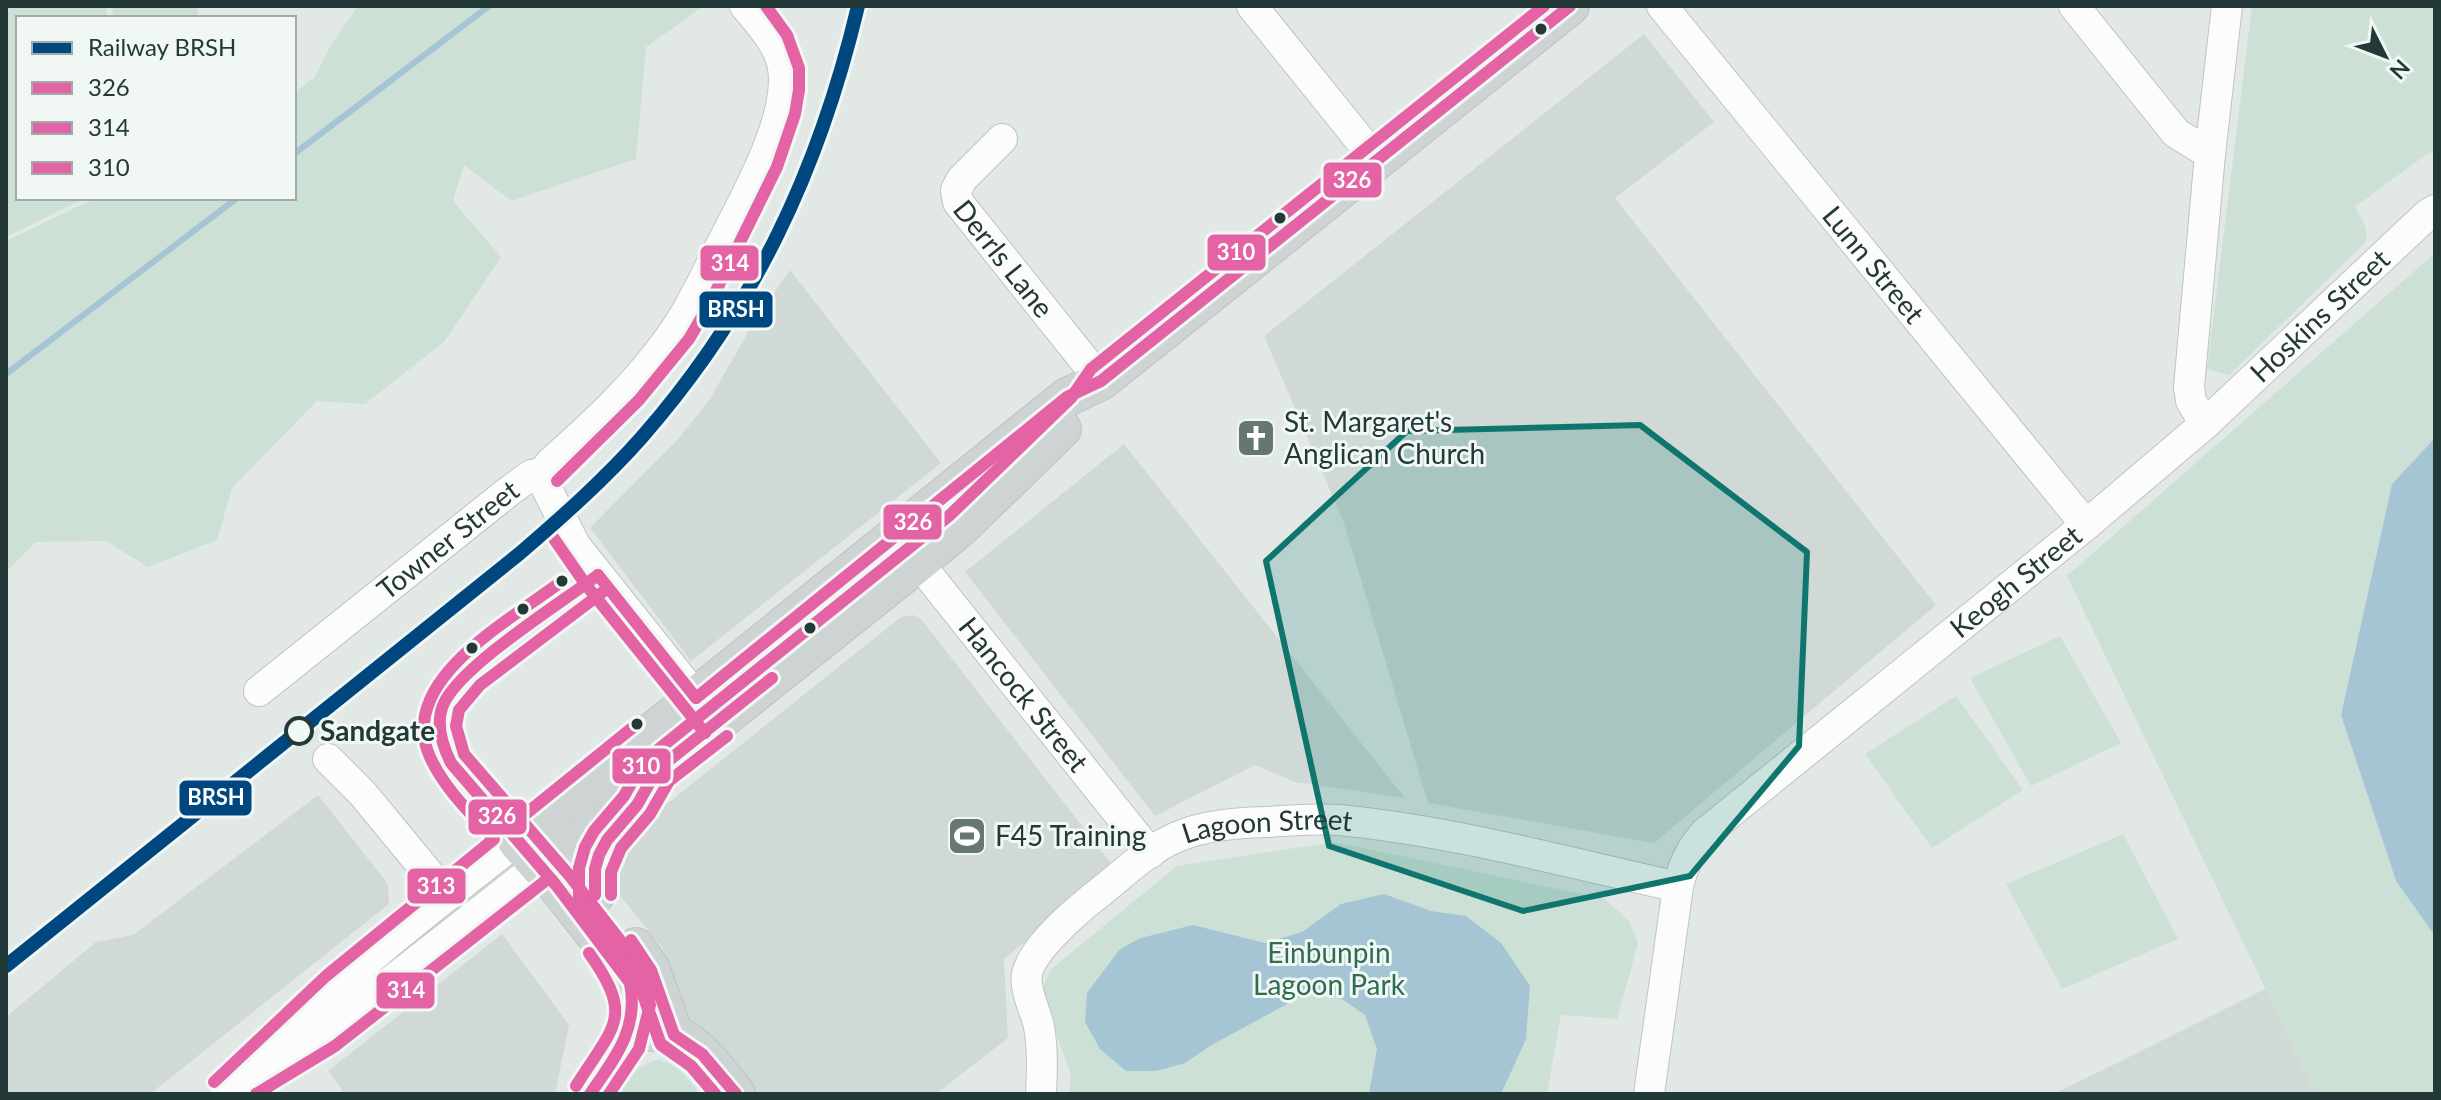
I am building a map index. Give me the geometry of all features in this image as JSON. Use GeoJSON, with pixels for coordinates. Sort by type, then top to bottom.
{"type":"FeatureCollection","features":[{"type":"Feature","properties":{"kind":"main road"},"geometry":{"type":"LineString","coordinates":[[539,844],[908,549],[1067,397],[1101,381],[1570,6]]}},
{"type":"Feature","properties":{"kind":"main road"},"geometry":{"type":"LineString","coordinates":[[595,895],[595,869],[607,840],[637,805],[657,770],[706,711]]}},
{"type":"Feature","properties":{"kind":"main road"},"geometry":{"type":"LineString","coordinates":[[539,844],[657,770]]}},
{"type":"Feature","properties":{"kind":"main road"},"geometry":{"type":"LineString","coordinates":[[539,844],[595,895],[651,970],[674,1035]]}},
{"type":"Feature","properties":{"kind":"main road"},"geometry":{"type":"LineString","coordinates":[[539,844],[630,983],[634,1003],[624,1044],[590,1094]]}},
{"type":"Feature","properties":{"kind":"main road"},"geometry":{"type":"LineString","coordinates":[[624,1044],[657,1031],[674,1035],[702,1054],[736,1094]]}},
{"type":"Feature","properties":{"kind":"street","name":"Towner Street"},"geometry":{"type":"LineString","coordinates":[[259,691],[508,492],[531,475],[544,472],[605,414],[669,339],[692,301],[762,163],[785,84],[777,48],[745,6]]}},
{"type":"Feature","properties":{"kind":"street"},"geometry":{"type":"LineString","coordinates":[[1252,6],[1376,160]]}},
{"type":"Feature","properties":{"kind":"street","name":"Lunn Street"},"geometry":{"type":"LineString","coordinates":[[1662,6],[2086,525]]}},
{"type":"Feature","properties":{"kind":"street"},"geometry":{"type":"LineString","coordinates":[[2074,6],[2176,133],[2210,154]]}},
{"type":"Feature","properties":{"kind":"street"},"geometry":{"type":"LineString","coordinates":[[2205,424],[2191,401],[2189,387],[2227,6]]}},
{"type":"Feature","properties":{"kind":"street","name":"Derrls Lane"},"geometry":{"type":"LineString","coordinates":[[1002,139],[962,179],[956,190],[958,202],[1101,381]]}},
{"type":"Feature","properties":{"kind":"street","name":"Hoskins Street"},"geometry":{"type":"LineString","coordinates":[[2205,424],[2435,210]]}},
{"type":"Feature","properties":{"kind":"street","name":"Keogh Street"},"geometry":{"type":"LineString","coordinates":[[1649,1094],[1678,887],[1692,848],[1705,833],[2086,525],[2205,424]]}},
{"type":"Feature","properties":{"kind":"street"},"geometry":{"type":"LineString","coordinates":[[544,472],[544,483],[575,545],[706,711]]}},
{"type":"Feature","properties":{"kind":"street","name":"Hancock Street"},"geometry":{"type":"LineString","coordinates":[[908,549],[1150,853]]}},
{"type":"Feature","properties":{"kind":"street"},"geometry":{"type":"LineString","coordinates":[[328,759],[363,794],[447,896]]}},
{"type":"Feature","properties":{"kind":"street","name":"Lagoon Street"},"geometry":{"type":"LineString","coordinates":[[1041,1094],[1039,1027],[1027,975],[1033,959],[1089,901],[1150,853],[1176,837],[1235,823],[1338,820],[1405,829],[1678,887]]}},
{"type":"Feature","properties":{"kind":"street"},"geometry":{"type":"LineString","coordinates":[[231,1090],[313,1009],[447,896],[539,844]]}},
{"type":"Feature","properties":{"kind":"street"},"geometry":{"type":"LineString","coordinates":[[231,1090],[325,1033],[539,844]]}},
{"type":"Feature","properties":{"kind":"highlighted area"},"geometry":{"type":"Polygon","coordinates":[[[1640,425],[1807,552],[1799,746],[1690,876],[1523,911],[1329,846],[1266,561],[1407,431],[1640,425]]]}},
{"type":"Feature","properties":{"kind":"shaded area"},"geometry":{"type":"Polygon","coordinates":[[[1644,34],[1714,122],[1615,198],[1936,605],[1654,843],[1428,803],[1344,523],[1264,336],[1644,34]]]}},
{"type":"Feature","properties":{"kind":"shaded area"},"geometry":{"type":"Polygon","coordinates":[[[790,270],[941,463],[691,661],[590,528],[678,439],[710,399],[751,327],[790,270]]]}},
{"type":"Feature","properties":{"kind":"shaded area"},"geometry":{"type":"Polygon","coordinates":[[[1124,444],[1405,798],[1295,782],[1255,765],[1155,816],[965,572],[1124,444]]]}},
{"type":"Feature","properties":{"kind":"shaded area"},"geometry":{"type":"Polygon","coordinates":[[[913,615],[922,620],[1114,867],[1004,959],[1008,1038],[936,1094],[747,1094],[676,1008],[662,947],[612,886],[613,847],[901,617],[913,615]]]}},
{"type":"Feature","properties":{"kind":"shaded area"},"geometry":{"type":"Polygon","coordinates":[[[318,795],[388,884],[389,904],[150,1094],[6,1094],[6,1017],[96,942],[133,935],[318,795]]]}},
{"type":"Feature","properties":{"kind":"shaded area"},"geometry":{"type":"Polygon","coordinates":[[[502,934],[569,1025],[555,1094],[345,1094],[328,1071],[502,934]]]}},
{"type":"Feature","properties":{"kind":"shaded area"},"geometry":{"type":"Polygon","coordinates":[[[2265,989],[2316,1094],[2054,1094],[2129,1057],[2265,989]]]}},
{"type":"Feature","properties":{"kind":"green space"},"geometry":{"type":"Polygon","coordinates":[[[6,6],[106,6],[107,16],[16,16],[16,200],[81,200],[6,237],[6,6]]]}},
{"type":"Feature","properties":{"kind":"green space"},"geometry":{"type":"Polygon","coordinates":[[[112,6],[198,6],[197,16],[113,16],[112,6]]]}},
{"type":"Feature","properties":{"kind":"green space"},"geometry":{"type":"Polygon","coordinates":[[[358,6],[704,6],[646,47],[636,159],[511,201],[464,165],[453,201],[501,257],[444,342],[365,404],[317,401],[232,488],[217,540],[148,567],[106,541],[36,542],[6,572],[6,241],[92,200],[296,200],[296,92],[314,78],[331,45],[358,6]]]}},
{"type":"Feature","properties":{"kind":"green space"},"geometry":{"type":"Polygon","coordinates":[[[2252,6],[2435,6],[2435,155],[2431,151],[2355,207],[2366,229],[2365,243],[2229,375],[2207,369],[2252,6]]]}},
{"type":"Feature","properties":{"kind":"green space"},"geometry":{"type":"Polygon","coordinates":[[[2435,253],[2435,438],[2392,484],[2341,715],[2396,881],[2435,936],[2435,1094],[2316,1094],[2067,576],[2435,253]]]}},
{"type":"Feature","properties":{"kind":"green space"},"geometry":{"type":"Polygon","coordinates":[[[2060,636],[2121,743],[2031,786],[1970,678],[2060,636]]]}},
{"type":"Feature","properties":{"kind":"green space"},"geometry":{"type":"Polygon","coordinates":[[[1956,696],[2023,790],[1932,848],[1865,754],[1956,696]]]}},
{"type":"Feature","properties":{"kind":"green space"},"geometry":{"type":"Polygon","coordinates":[[[2123,834],[2178,939],[2062,989],[2006,884],[2123,834]]]}},
{"type":"Feature","properties":{"kind":"green space","name":"Einbunpin Lagoon Park"},"geometry":{"type":"Polygon","coordinates":[[[1335,842],[1605,899],[1629,921],[1638,944],[1617,1019],[1561,1015],[1547,1094],[1069,1094],[1071,1075],[1041,992],[1050,970],[1177,866],[1335,842]]]}},
{"type":"Feature","properties":{"kind":"green space"},"geometry":{"type":"Polygon","coordinates":[[[656,1060],[676,1067],[700,1094],[617,1094],[633,1073],[656,1060]]]}},
{"type":"Feature","properties":{"kind":"water"},"geometry":{"type":"Polygon","coordinates":[[[2435,438],[2435,936],[2396,881],[2341,715],[2392,484],[2435,438]]]}},
{"type":"Feature","properties":{"kind":"water"},"geometry":{"type":"Polygon","coordinates":[[[1384,894],[1431,911],[1466,916],[1501,943],[1530,986],[1526,1039],[1501,1094],[1369,1094],[1377,1049],[1365,1015],[1339,997],[1309,992],[1185,1063],[1156,1071],[1126,1071],[1100,1049],[1085,1022],[1087,993],[1120,949],[1141,938],[1193,925],[1265,943],[1302,932],[1341,904],[1384,894]]]}},
{"type":"Feature","properties":{"kind":"waterway"},"geometry":{"type":"LineString","coordinates":[[296,152],[489,6]]}},
{"type":"Feature","properties":{"kind":"waterway"},"geometry":{"type":"LineString","coordinates":[[6,374],[234,200]]}},
{"type":"Feature","properties":{"kind":"rail line","name":"BRSH"},"geometry":{"type":"LineString","coordinates":[[6,966],[519,554],[598,483],[642,437],[718,339],[777,235],[824,125],[858,6]]}},
{"type":"Feature","properties":{"kind":"transit line","name":"314"},"geometry":{"type":"LineString","coordinates":[[557,481],[639,400],[689,339],[777,167],[795,114],[799,68],[787,35],[766,6]]}},
{"type":"Feature","properties":{"kind":"transit line","name":"310"},"geometry":{"type":"LineString","coordinates":[[715,1094],[691,1066],[661,1045],[637,978],[579,898],[579,868],[585,847],[594,831],[624,796],[644,761],[950,515],[1071,398],[1091,369],[1544,6]]}},
{"type":"Feature","properties":{"kind":"transit line","name":"326"},"geometry":{"type":"LineString","coordinates":[[696,698],[1067,397],[1101,381],[1570,6]]}},
{"type":"Feature","properties":{"kind":"transit line","name":"314"},"geometry":{"type":"LineString","coordinates":[[550,533],[586,585],[705,733]]}},
{"type":"Feature","properties":{"kind":"transit line","name":"326"},"geometry":{"type":"LineString","coordinates":[[598,575],[696,698]]}},
{"type":"Feature","properties":{"kind":"transit line","name":"326"},"geometry":{"type":"LineString","coordinates":[[590,1094],[616,1055],[628,1029],[632,1000],[630,983],[556,885],[451,763],[440,726],[444,703],[471,670],[598,575]]}},
{"type":"Feature","properties":{"kind":"transit line","name":"313"},"geometry":{"type":"LineString","coordinates":[[214,1082],[326,976],[494,839],[450,790],[430,757],[424,729],[429,702],[443,677],[464,654],[562,581]]}},
{"type":"Feature","properties":{"kind":"transit line","name":"314"},"geometry":{"type":"LineString","coordinates":[[608,588],[480,685],[459,710],[456,726],[464,754],[569,875],[645,977],[650,1005],[639,1049],[609,1094]]}},
{"type":"Feature","properties":{"kind":"transit line","name":"326"},"geometry":{"type":"LineString","coordinates":[[595,895],[595,869],[599,855],[607,840],[637,805],[657,770],[772,678]]}},
{"type":"Feature","properties":{"kind":"transit line","name":"310"},"geometry":{"type":"LineString","coordinates":[[507,829],[637,724]]}},
{"type":"Feature","properties":{"kind":"transit line","name":"314"},"geometry":{"type":"LineString","coordinates":[[611,895],[611,872],[621,848],[650,814],[669,781],[727,736]]}},
{"type":"Feature","properties":{"kind":"transit line","name":"314"},"geometry":{"type":"LineString","coordinates":[[256,1094],[335,1046],[549,878]]}},
{"type":"Feature","properties":{"kind":"transit line","name":"326"},"geometry":{"type":"LineString","coordinates":[[631,940],[651,970],[674,1035],[702,1054],[736,1094]]}},
{"type":"Feature","properties":{"kind":"transit line","name":"314"},"geometry":{"type":"LineString","coordinates":[[618,949],[637,977],[660,1043],[691,1066],[715,1094]]}},
{"type":"Feature","properties":{"kind":"transit line","name":"310"},"geometry":{"type":"LineString","coordinates":[[576,1086],[601,1049],[614,1021],[612,993],[589,953]]}},
{"type":"Feature","properties":{"kind":"place","name":"St. Margaret's Anglican Church"},"geometry":{"type":"Point","coordinates":[1256,438]}},
{"type":"Feature","properties":{"kind":"place","name":"Sandgate"},"geometry":{"type":"Point","coordinates":[299,731]}},
{"type":"Feature","properties":{"kind":"place","name":"F45 Training"},"geometry":{"type":"Point","coordinates":[967,836]}}]}
